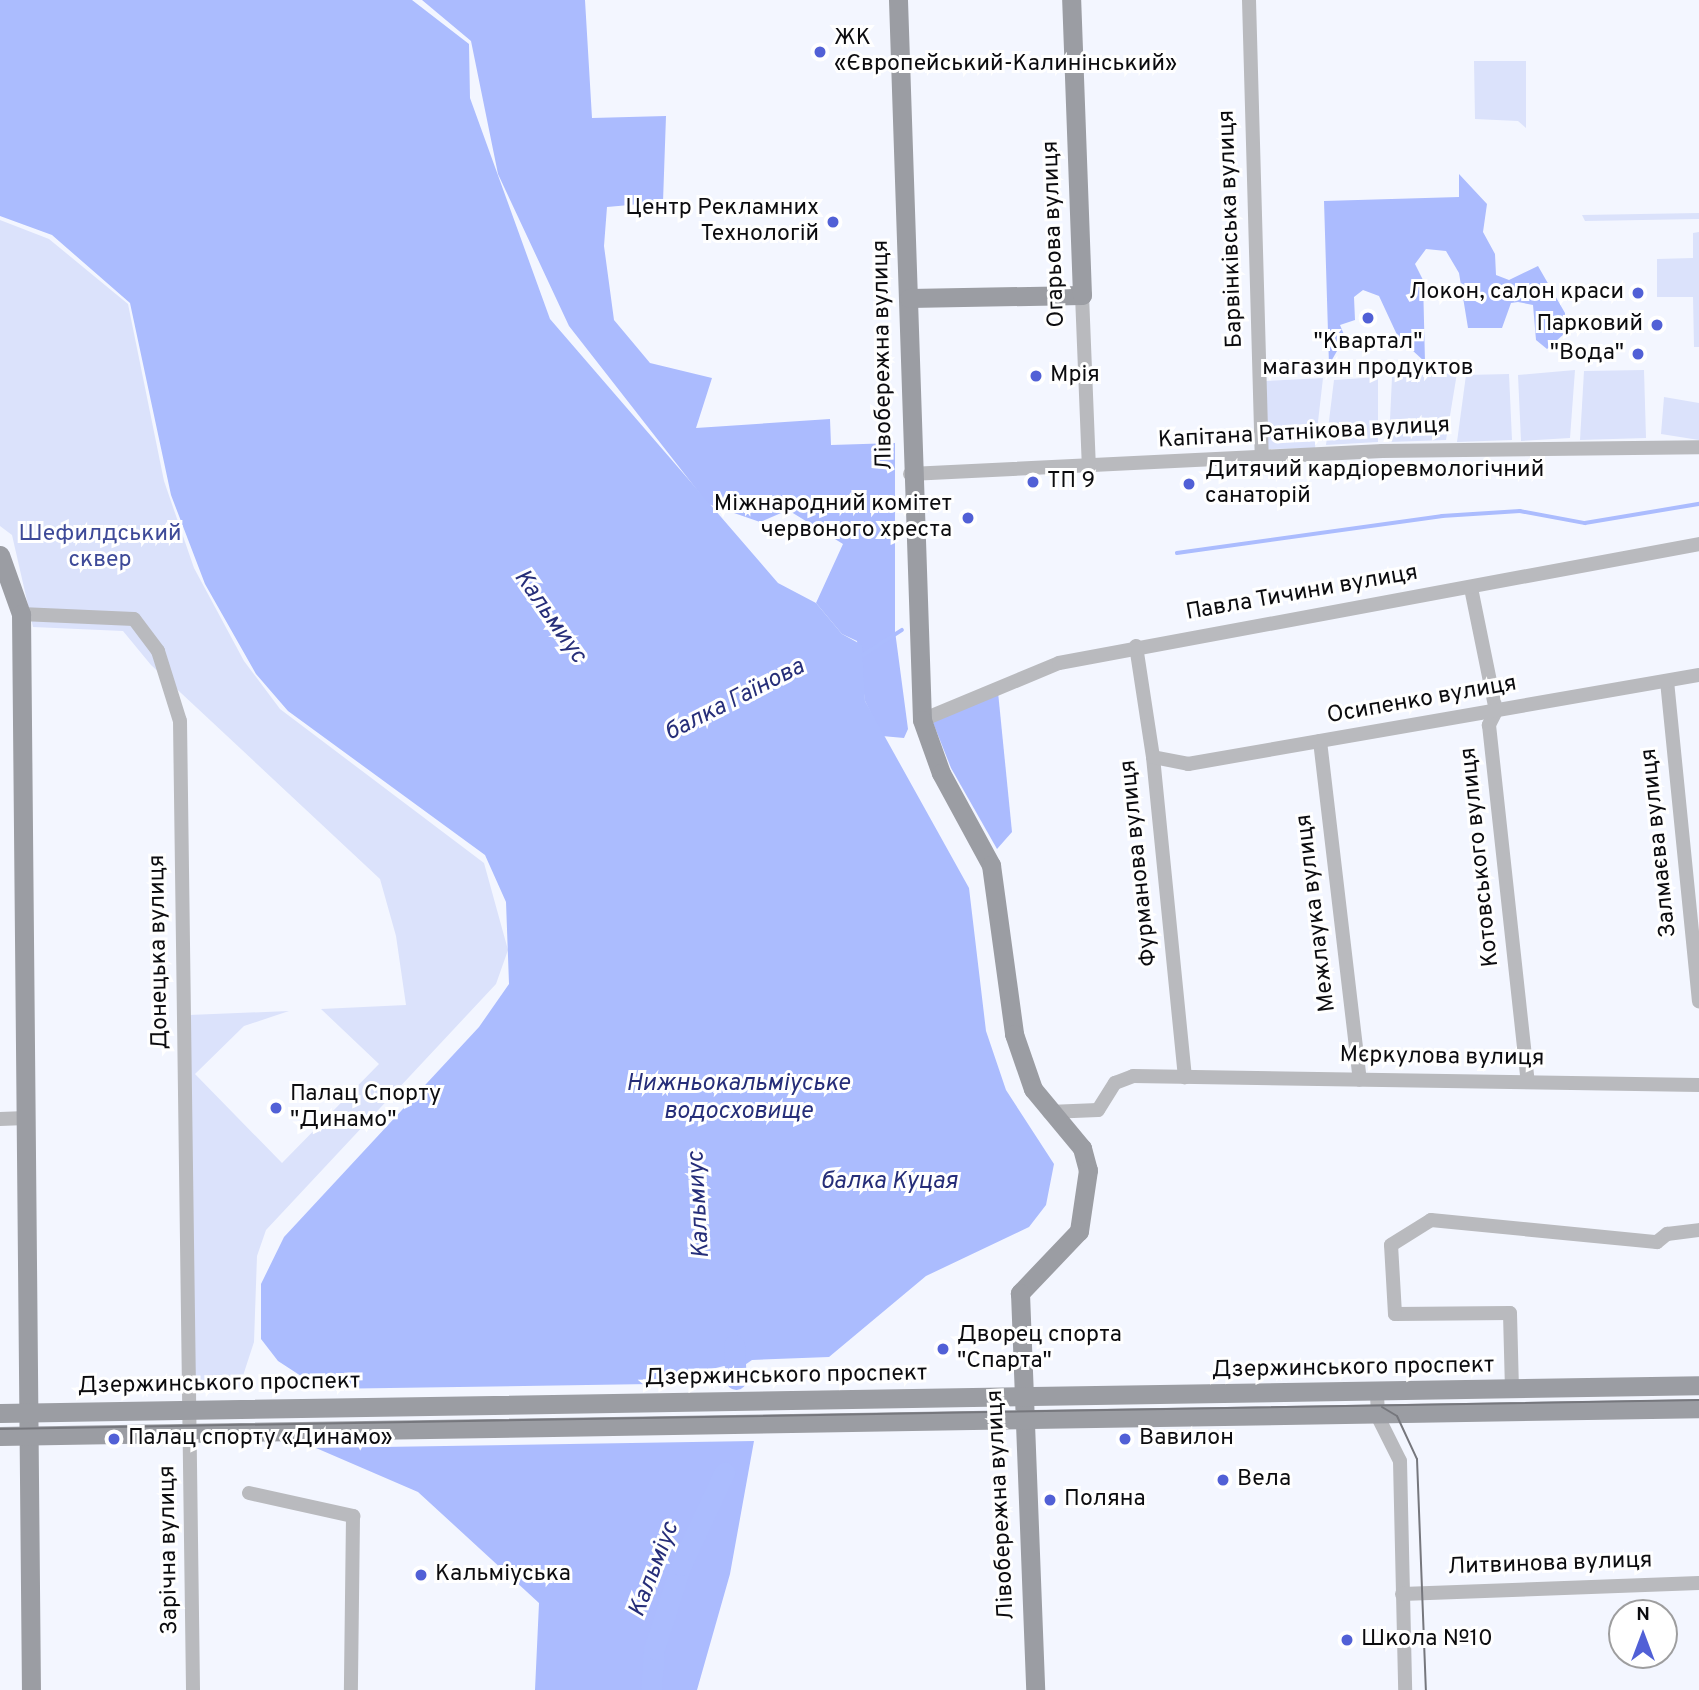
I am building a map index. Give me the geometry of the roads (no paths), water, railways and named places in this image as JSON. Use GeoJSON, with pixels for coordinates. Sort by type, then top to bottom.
{"type":"FeatureCollection","features":[{"type":"Feature","properties":{"kind":"street","name":"Лівобережна вулиця"},"geometry":{"type":"LineString","coordinates":[[898,0],[909,298],[910,474],[922,720],[940,773],[991,865],[1014,1034],[1033,1088],[1049,1112],[1087,1156],[1088,1199],[1069,1247],[1032,1274],[1020,1293],[1020,1399],[1035,1690]]}},
{"type":"Feature","properties":{"kind":"street","name":"Огарьова вулиця"},"geometry":{"type":"LineString","coordinates":[[1071,0],[1089,466]]}},
{"type":"Feature","properties":{"kind":"street","name":"Барвінківська вулиця"},"geometry":{"type":"LineString","coordinates":[[1248,0],[1262,457]]}},
{"type":"Feature","properties":{"kind":"street"},"geometry":{"type":"LineString","coordinates":[[909,298],[1082,295]]}},
{"type":"Feature","properties":{"kind":"street","name":"Капітана Ратнікова вулиця"},"geometry":{"type":"LineString","coordinates":[[910,474],[1262,457],[1699,447]]}},
{"type":"Feature","properties":{"kind":"street","name":"Павла Тичини вулиця"},"geometry":{"type":"LineString","coordinates":[[922,720],[1059,663],[1136,646],[1471,588],[1699,544]]}},
{"type":"Feature","properties":{"kind":"street"},"geometry":{"type":"LineString","coordinates":[[0,555],[20,614],[31,1690]]}},
{"type":"Feature","properties":{"kind":"street","name":"Котовського вулиця"},"geometry":{"type":"LineString","coordinates":[[1471,588],[1496,711],[1489,725],[1528,1082]]}},
{"type":"Feature","properties":{"kind":"street","name":"Донецька вулиця"},"geometry":{"type":"LineString","coordinates":[[20,614],[134,619],[158,651],[173,688],[180,721],[185,928],[189,1410]]}},
{"type":"Feature","properties":{"kind":"street","name":"Фурманова вулиця"},"geometry":{"type":"LineString","coordinates":[[1136,646],[1153,757],[1185,1077]]}},
{"type":"Feature","properties":{"kind":"street","name":"Осипенко вулиця"},"geometry":{"type":"LineString","coordinates":[[1153,757],[1188,764],[1699,675]]}},
{"type":"Feature","properties":{"kind":"street","name":"Залмаєва вулиця"},"geometry":{"type":"LineString","coordinates":[[1667,681],[1699,1001]]}},
{"type":"Feature","properties":{"kind":"street","name":"Межлаука вулиця"},"geometry":{"type":"LineString","coordinates":[[1320,741],[1360,1080]]}},
{"type":"Feature","properties":{"kind":"street","name":"Мєркулова вулиця"},"geometry":{"type":"LineString","coordinates":[[1049,1112],[1098,1110],[1119,1078],[1699,1085]]}},
{"type":"Feature","properties":{"kind":"street"},"geometry":{"type":"LineString","coordinates":[[0,1119],[26,1118]]}},
{"type":"Feature","properties":{"kind":"street"},"geometry":{"type":"LineString","coordinates":[[1512,1390],[1510,1313],[1395,1314],[1391,1245],[1431,1220],[1452,1219],[1657,1242],[1667,1234],[1699,1230]]}},
{"type":"Feature","properties":{"kind":"street","name":"Дзержинського проспект"},"geometry":{"type":"LineString","coordinates":[[0,1413],[673,1402],[1377,1395],[1699,1385]]}},
{"type":"Feature","properties":{"kind":"street"},"geometry":{"type":"LineString","coordinates":[[1377,1395],[1378,1417],[1400,1461],[1405,1690]]}},
{"type":"Feature","properties":{"kind":"street","name":"Дзержинського проспект"},"geometry":{"type":"LineString","coordinates":[[0,1436],[1021,1423],[1699,1408]]}},
{"type":"Feature","properties":{"kind":"street","name":"Зарічна вулиця"},"geometry":{"type":"LineString","coordinates":[[189,1410],[194,1690]]}},
{"type":"Feature","properties":{"kind":"street"},"geometry":{"type":"LineString","coordinates":[[249,1493],[353,1516],[351,1690]]}},
{"type":"Feature","properties":{"kind":"street","name":"Литвинова вулиця"},"geometry":{"type":"LineString","coordinates":[[1402,1594],[1699,1583]]}},
{"type":"Feature","properties":{"kind":"water","name":"Нижньокальміуське водосховище"},"geometry":{"type":"Polygon","coordinates":[[[0,0],[412,0],[469,44],[470,98],[550,319],[778,583],[816,603],[842,634],[862,645],[865,701],[969,888],[986,1031],[1006,1090],[1054,1164],[1046,1205],[1029,1227],[926,1276],[829,1357],[752,1360],[736,1371],[724,1366],[651,1384],[321,1389],[278,1361],[261,1339],[261,1284],[284,1237],[479,1027],[509,984],[506,902],[485,855],[288,711],[256,674],[205,584],[171,495],[130,303],[52,235],[0,216],[0,0]]]}},
{"type":"Feature","properties":{"kind":"waterway","name":"балка Гаїнова"},"geometry":{"type":"LineString","coordinates":[[1177,553],[1442,516],[1520,511],[1585,523],[1699,504]]}},
{"type":"Feature","properties":{"kind":"waterway"},"geometry":{"type":"LineString","coordinates":[[863,655],[902,630]]}},
{"type":"Feature","properties":{"kind":"waterway","name":"Кальмиус"},"geometry":{"type":"LineString","coordinates":[[734,1345],[736,1379]]}},
{"type":"Feature","properties":{"kind":"waterway","name":"Кальміус"},"geometry":{"type":"LineString","coordinates":[[651,1690],[654,1649],[681,1565],[724,1473]]}},
{"type":"Feature","properties":{"kind":"tram line"},"geometry":{"type":"LineString","coordinates":[[0,1429],[1699,1400]]}},
{"type":"Feature","properties":{"kind":"tram line"},"geometry":{"type":"LineString","coordinates":[[1382,1407],[1397,1416],[1417,1459],[1426,1690]]}},
{"type":"Feature","properties":{"kind":"place","name":"ЖК «Європейський-Калинінський»"},"geometry":{"type":"Point","coordinates":[820,52]}},
{"type":"Feature","properties":{"kind":"place","name":"Центр Рекламних Технологій"},"geometry":{"type":"Point","coordinates":[833,222]}},
{"type":"Feature","properties":{"kind":"place","name":"Локон, салон краси"},"geometry":{"type":"Point","coordinates":[1638,293]}},
{"type":"Feature","properties":{"kind":"place","name":"\"Квартал\" магазин продуктов"},"geometry":{"type":"Point","coordinates":[1368,318]}},
{"type":"Feature","properties":{"kind":"place","name":"Парковий"},"geometry":{"type":"Point","coordinates":[1657,325]}},
{"type":"Feature","properties":{"kind":"place","name":"\"Вода\""},"geometry":{"type":"Point","coordinates":[1638,354]}},
{"type":"Feature","properties":{"kind":"place","name":"Мрія"},"geometry":{"type":"Point","coordinates":[1036,376]}},
{"type":"Feature","properties":{"kind":"place","name":"ТП 9"},"geometry":{"type":"Point","coordinates":[1033,482]}},
{"type":"Feature","properties":{"kind":"place","name":"Дитячий кардіоревмологічний санаторій"},"geometry":{"type":"Point","coordinates":[1189,484]}},
{"type":"Feature","properties":{"kind":"place","name":"Міжнародний комітет червоного хреста"},"geometry":{"type":"Point","coordinates":[968,518]}},
{"type":"Feature","properties":{"kind":"place","name":"Палац Спорту \"Динамо\""},"geometry":{"type":"Point","coordinates":[276,1108]}},
{"type":"Feature","properties":{"kind":"place","name":"Дворец спорта \"Спарта\""},"geometry":{"type":"Point","coordinates":[943,1349]}},
{"type":"Feature","properties":{"kind":"place","name":"Палац спорту «Динамо»"},"geometry":{"type":"Point","coordinates":[114,1439]}},
{"type":"Feature","properties":{"kind":"place","name":"Вавилон"},"geometry":{"type":"Point","coordinates":[1125,1439]}},
{"type":"Feature","properties":{"kind":"place","name":"Вела"},"geometry":{"type":"Point","coordinates":[1223,1480]}},
{"type":"Feature","properties":{"kind":"place","name":"Поляна"},"geometry":{"type":"Point","coordinates":[1050,1500]}},
{"type":"Feature","properties":{"kind":"place","name":"Кальміуська"},"geometry":{"type":"Point","coordinates":[421,1575]}},
{"type":"Feature","properties":{"kind":"place","name":"Школа №10"},"geometry":{"type":"Point","coordinates":[1347,1640]}},
{"type":"Feature","properties":{"kind":"park label","name":"Шефилдський сквер"},"geometry":{"type":"Point","coordinates":[100,548]}},
{"type":"Feature","properties":{"kind":"water label","name":"балка Куцая"},"geometry":{"type":"Point","coordinates":[889,1183]}}]}
